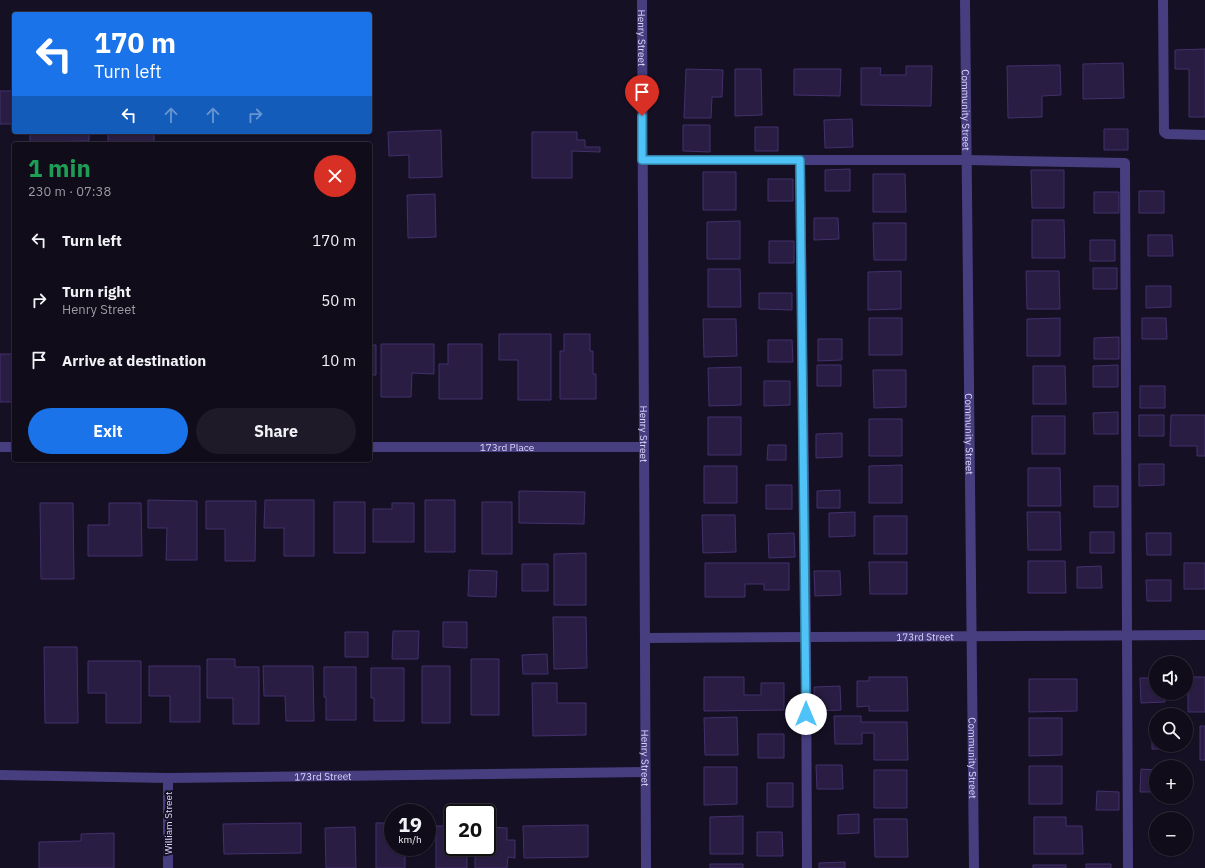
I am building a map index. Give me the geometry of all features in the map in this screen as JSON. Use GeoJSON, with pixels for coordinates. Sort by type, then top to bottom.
{"type":"FeatureCollection","features":[{"type":"Feature","properties":{"kind":"street","name":"Henry Street"},"geometry":{"type":"LineString","coordinates":[[642,0],[646,868]]}},
{"type":"Feature","properties":{"kind":"street","name":"Community Street"},"geometry":{"type":"LineString","coordinates":[[965,0],[974,868]]}},
{"type":"Feature","properties":{"kind":"street"},"geometry":{"type":"LineString","coordinates":[[1163,0],[1164,132],[1167,134],[1205,135]]}},
{"type":"Feature","properties":{"kind":"street"},"geometry":{"type":"LineString","coordinates":[[642,160],[967,160],[1125,163],[1128,868]]}},
{"type":"Feature","properties":{"kind":"street"},"geometry":{"type":"LineString","coordinates":[[800,160],[806,637],[807,868]]}},
{"type":"Feature","properties":{"kind":"street"},"geometry":{"type":"LineString","coordinates":[[0,447],[12,447]]}},
{"type":"Feature","properties":{"kind":"street","name":"173rd Place"},"geometry":{"type":"LineString","coordinates":[[372,447],[644,447]]}},
{"type":"Feature","properties":{"kind":"street","name":"173rd Street"},"geometry":{"type":"LineString","coordinates":[[645,638],[1205,635]]}},
{"type":"Feature","properties":{"kind":"street","name":"173rd Street"},"geometry":{"type":"LineString","coordinates":[[0,775],[168,778],[645,772]]}},
{"type":"Feature","properties":{"kind":"street","name":"William Street"},"geometry":{"type":"LineString","coordinates":[[168,778],[168,868]]}},
{"type":"Feature","properties":{"kind":"building"},"geometry":{"type":"Polygon","coordinates":[[[1205,49],[1205,117],[1189,117],[1189,69],[1175,69],[1175,50],[1205,49]]]}},
{"type":"Feature","properties":{"kind":"building"},"geometry":{"type":"Polygon","coordinates":[[[1123,63],[1124,98],[1083,99],[1083,64],[1123,63]]]}},
{"type":"Feature","properties":{"kind":"building"},"geometry":{"type":"Polygon","coordinates":[[[1060,65],[1061,95],[1042,96],[1042,117],[1008,118],[1007,66],[1060,65]]]}},
{"type":"Feature","properties":{"kind":"building"},"geometry":{"type":"Polygon","coordinates":[[[906,66],[932,66],[931,106],[861,105],[861,68],[881,68],[880,75],[906,75],[906,66]]]}},
{"type":"Feature","properties":{"kind":"building"},"geometry":{"type":"Polygon","coordinates":[[[686,69],[723,70],[722,97],[712,97],[711,118],[684,118],[686,69]]]}},
{"type":"Feature","properties":{"kind":"building"},"geometry":{"type":"Polygon","coordinates":[[[735,69],[761,69],[762,115],[735,116],[735,69]]]}},
{"type":"Feature","properties":{"kind":"building"},"geometry":{"type":"Polygon","coordinates":[[[794,69],[841,69],[840,96],[794,95],[794,69]]]}},
{"type":"Feature","properties":{"kind":"building"},"geometry":{"type":"Polygon","coordinates":[[[0,91],[12,91],[12,124],[0,124],[0,91]]]}},
{"type":"Feature","properties":{"kind":"building"},"geometry":{"type":"Polygon","coordinates":[[[852,119],[853,147],[825,148],[824,120],[852,119]]]}},
{"type":"Feature","properties":{"kind":"building"},"geometry":{"type":"Polygon","coordinates":[[[683,125],[710,125],[710,152],[683,151],[683,125]]]}},
{"type":"Feature","properties":{"kind":"building"},"geometry":{"type":"Polygon","coordinates":[[[755,127],[778,127],[778,151],[755,151],[755,127]]]}},
{"type":"Feature","properties":{"kind":"building"},"geometry":{"type":"Polygon","coordinates":[[[1104,129],[1128,129],[1128,150],[1104,150],[1104,129]]]}},
{"type":"Feature","properties":{"kind":"building"},"geometry":{"type":"Polygon","coordinates":[[[441,130],[442,177],[409,178],[409,155],[389,156],[388,132],[441,130]]]}},
{"type":"Feature","properties":{"kind":"building"},"geometry":{"type":"Polygon","coordinates":[[[532,132],[577,132],[577,140],[585,140],[585,147],[600,147],[600,152],[572,151],[572,178],[532,178],[532,132]]]}},
{"type":"Feature","properties":{"kind":"building"},"geometry":{"type":"Polygon","coordinates":[[[30,134],[89,134],[89,141],[30,142],[30,134]]]}},
{"type":"Feature","properties":{"kind":"building"},"geometry":{"type":"Polygon","coordinates":[[[108,134],[154,134],[154,142],[108,142],[108,134]]]}},
{"type":"Feature","properties":{"kind":"building"},"geometry":{"type":"Polygon","coordinates":[[[850,169],[850,191],[825,191],[825,170],[850,169]]]}},
{"type":"Feature","properties":{"kind":"building"},"geometry":{"type":"Polygon","coordinates":[[[1031,170],[1064,170],[1064,208],[1032,208],[1031,170]]]}},
{"type":"Feature","properties":{"kind":"building"},"geometry":{"type":"Polygon","coordinates":[[[703,172],[736,172],[736,210],[703,210],[703,172]]]}},
{"type":"Feature","properties":{"kind":"building"},"geometry":{"type":"Polygon","coordinates":[[[873,174],[905,174],[906,212],[873,212],[873,174]]]}},
{"type":"Feature","properties":{"kind":"building"},"geometry":{"type":"Polygon","coordinates":[[[768,179],[793,179],[793,201],[768,201],[768,179]]]}},
{"type":"Feature","properties":{"kind":"building"},"geometry":{"type":"Polygon","coordinates":[[[1139,191],[1164,191],[1164,213],[1139,213],[1139,191]]]}},
{"type":"Feature","properties":{"kind":"building"},"geometry":{"type":"Polygon","coordinates":[[[1094,192],[1119,192],[1119,213],[1094,213],[1094,192]]]}},
{"type":"Feature","properties":{"kind":"building"},"geometry":{"type":"Polygon","coordinates":[[[435,194],[436,237],[408,238],[407,195],[435,194]]]}},
{"type":"Feature","properties":{"kind":"building"},"geometry":{"type":"Polygon","coordinates":[[[814,218],[838,218],[839,239],[814,240],[814,218]]]}},
{"type":"Feature","properties":{"kind":"building"},"geometry":{"type":"Polygon","coordinates":[[[1032,220],[1064,220],[1065,258],[1032,258],[1032,220]]]}},
{"type":"Feature","properties":{"kind":"building"},"geometry":{"type":"Polygon","coordinates":[[[740,221],[740,259],[707,259],[707,222],[740,221]]]}},
{"type":"Feature","properties":{"kind":"building"},"geometry":{"type":"Polygon","coordinates":[[[873,223],[906,223],[906,260],[874,260],[873,223]]]}},
{"type":"Feature","properties":{"kind":"building"},"geometry":{"type":"Polygon","coordinates":[[[1148,235],[1172,235],[1173,256],[1148,256],[1148,235]]]}},
{"type":"Feature","properties":{"kind":"building"},"geometry":{"type":"Polygon","coordinates":[[[1090,240],[1115,240],[1115,261],[1090,261],[1090,240]]]}},
{"type":"Feature","properties":{"kind":"building"},"geometry":{"type":"Polygon","coordinates":[[[769,241],[794,241],[794,263],[769,263],[769,241]]]}},
{"type":"Feature","properties":{"kind":"building"},"geometry":{"type":"Polygon","coordinates":[[[1093,268],[1117,268],[1117,289],[1093,289],[1093,268]]]}},
{"type":"Feature","properties":{"kind":"building"},"geometry":{"type":"Polygon","coordinates":[[[708,269],[740,269],[741,307],[708,307],[708,269]]]}},
{"type":"Feature","properties":{"kind":"building"},"geometry":{"type":"Polygon","coordinates":[[[901,271],[901,309],[868,310],[868,272],[901,271]]]}},
{"type":"Feature","properties":{"kind":"building"},"geometry":{"type":"Polygon","coordinates":[[[1026,271],[1059,271],[1060,309],[1027,309],[1026,271]]]}},
{"type":"Feature","properties":{"kind":"building"},"geometry":{"type":"Polygon","coordinates":[[[1146,286],[1171,286],[1171,307],[1146,308],[1146,286]]]}},
{"type":"Feature","properties":{"kind":"building"},"geometry":{"type":"Polygon","coordinates":[[[759,293],[792,293],[792,310],[759,309],[759,293]]]}},
{"type":"Feature","properties":{"kind":"building"},"geometry":{"type":"Polygon","coordinates":[[[869,318],[902,318],[902,355],[869,355],[869,318]]]}},
{"type":"Feature","properties":{"kind":"building"},"geometry":{"type":"Polygon","coordinates":[[[1060,318],[1060,356],[1027,356],[1027,319],[1060,318]]]}},
{"type":"Feature","properties":{"kind":"building"},"geometry":{"type":"Polygon","coordinates":[[[1142,318],[1166,318],[1167,339],[1142,339],[1142,318]]]}},
{"type":"Feature","properties":{"kind":"building"},"geometry":{"type":"Polygon","coordinates":[[[703,319],[736,319],[737,356],[704,357],[703,319]]]}},
{"type":"Feature","properties":{"kind":"building"},"geometry":{"type":"Polygon","coordinates":[[[499,334],[551,334],[551,400],[518,400],[518,360],[499,360],[499,334]]]}},
{"type":"Feature","properties":{"kind":"building"},"geometry":{"type":"Polygon","coordinates":[[[564,334],[590,334],[590,351],[593,351],[593,374],[596,374],[596,399],[560,399],[560,351],[564,351],[564,334]]]}},
{"type":"Feature","properties":{"kind":"building"},"geometry":{"type":"Polygon","coordinates":[[[1119,337],[1119,359],[1094,359],[1094,338],[1119,337]]]}},
{"type":"Feature","properties":{"kind":"building"},"geometry":{"type":"Polygon","coordinates":[[[818,339],[842,339],[842,360],[818,361],[818,339]]]}},
{"type":"Feature","properties":{"kind":"building"},"geometry":{"type":"Polygon","coordinates":[[[768,340],[792,340],[793,362],[768,362],[768,340]]]}},
{"type":"Feature","properties":{"kind":"building"},"geometry":{"type":"Polygon","coordinates":[[[381,344],[434,344],[434,374],[412,373],[411,397],[381,397],[381,344]]]}},
{"type":"Feature","properties":{"kind":"building"},"geometry":{"type":"Polygon","coordinates":[[[448,344],[482,344],[482,399],[439,399],[439,364],[448,364],[448,344]]]}},
{"type":"Feature","properties":{"kind":"building"},"geometry":{"type":"Polygon","coordinates":[[[372,345],[376,345],[376,375],[372,375],[372,345]]]}},
{"type":"Feature","properties":{"kind":"building"},"geometry":{"type":"Polygon","coordinates":[[[0,354],[12,354],[12,402],[0,402],[0,354]]]}},
{"type":"Feature","properties":{"kind":"building"},"geometry":{"type":"Polygon","coordinates":[[[817,365],[841,365],[841,386],[817,386],[817,365]]]}},
{"type":"Feature","properties":{"kind":"building"},"geometry":{"type":"Polygon","coordinates":[[[1118,365],[1118,387],[1093,387],[1093,366],[1118,365]]]}},
{"type":"Feature","properties":{"kind":"building"},"geometry":{"type":"Polygon","coordinates":[[[1033,366],[1065,366],[1066,404],[1033,404],[1033,366]]]}},
{"type":"Feature","properties":{"kind":"building"},"geometry":{"type":"Polygon","coordinates":[[[741,367],[741,405],[709,406],[708,368],[741,367]]]}},
{"type":"Feature","properties":{"kind":"building"},"geometry":{"type":"Polygon","coordinates":[[[873,370],[906,370],[906,407],[874,408],[873,370]]]}},
{"type":"Feature","properties":{"kind":"building"},"geometry":{"type":"Polygon","coordinates":[[[764,381],[790,381],[790,405],[764,406],[764,381]]]}},
{"type":"Feature","properties":{"kind":"building"},"geometry":{"type":"Polygon","coordinates":[[[1140,386],[1165,386],[1165,408],[1140,408],[1140,386]]]}},
{"type":"Feature","properties":{"kind":"building"},"geometry":{"type":"Polygon","coordinates":[[[1118,412],[1118,434],[1094,434],[1093,413],[1118,412]]]}},
{"type":"Feature","properties":{"kind":"building"},"geometry":{"type":"Polygon","coordinates":[[[1139,415],[1164,415],[1164,436],[1139,436],[1139,415]]]}},
{"type":"Feature","properties":{"kind":"building"},"geometry":{"type":"Polygon","coordinates":[[[1171,415],[1205,415],[1205,456],[1197,456],[1197,446],[1170,446],[1171,415]]]}},
{"type":"Feature","properties":{"kind":"building"},"geometry":{"type":"Polygon","coordinates":[[[1032,416],[1065,416],[1065,454],[1032,454],[1032,416]]]}},
{"type":"Feature","properties":{"kind":"building"},"geometry":{"type":"Polygon","coordinates":[[[708,417],[741,417],[741,455],[708,455],[708,417]]]}},
{"type":"Feature","properties":{"kind":"building"},"geometry":{"type":"Polygon","coordinates":[[[869,419],[902,419],[902,456],[869,456],[869,419]]]}},
{"type":"Feature","properties":{"kind":"building"},"geometry":{"type":"Polygon","coordinates":[[[842,433],[842,457],[816,458],[816,434],[842,433]]]}},
{"type":"Feature","properties":{"kind":"building"},"geometry":{"type":"Polygon","coordinates":[[[768,445],[786,445],[786,460],[767,460],[768,445]]]}},
{"type":"Feature","properties":{"kind":"building"},"geometry":{"type":"Polygon","coordinates":[[[1139,464],[1164,464],[1164,485],[1139,486],[1139,464]]]}},
{"type":"Feature","properties":{"kind":"building"},"geometry":{"type":"Polygon","coordinates":[[[902,465],[902,503],[869,503],[869,466],[902,465]]]}},
{"type":"Feature","properties":{"kind":"building"},"geometry":{"type":"Polygon","coordinates":[[[704,466],[737,466],[737,503],[704,503],[704,466]]]}},
{"type":"Feature","properties":{"kind":"building"},"geometry":{"type":"Polygon","coordinates":[[[1028,468],[1060,468],[1061,506],[1028,506],[1028,468]]]}},
{"type":"Feature","properties":{"kind":"building"},"geometry":{"type":"Polygon","coordinates":[[[766,485],[792,485],[792,509],[766,509],[766,485]]]}},
{"type":"Feature","properties":{"kind":"building"},"geometry":{"type":"Polygon","coordinates":[[[1094,486],[1118,486],[1118,507],[1094,507],[1094,486]]]}},
{"type":"Feature","properties":{"kind":"building"},"geometry":{"type":"Polygon","coordinates":[[[840,490],[840,508],[817,508],[817,491],[840,490]]]}},
{"type":"Feature","properties":{"kind":"building"},"geometry":{"type":"Polygon","coordinates":[[[519,491],[585,492],[584,524],[519,523],[519,491]]]}},
{"type":"Feature","properties":{"kind":"building"},"geometry":{"type":"Polygon","coordinates":[[[148,500],[197,501],[197,560],[166,560],[167,528],[148,528],[148,500]]]}},
{"type":"Feature","properties":{"kind":"building"},"geometry":{"type":"Polygon","coordinates":[[[265,500],[314,500],[314,556],[284,556],[284,528],[264,528],[265,500]]]}},
{"type":"Feature","properties":{"kind":"building"},"geometry":{"type":"Polygon","coordinates":[[[425,500],[455,500],[455,552],[425,552],[425,500]]]}},
{"type":"Feature","properties":{"kind":"building"},"geometry":{"type":"Polygon","coordinates":[[[206,501],[256,501],[255,561],[225,561],[225,529],[206,529],[206,501]]]}},
{"type":"Feature","properties":{"kind":"building"},"geometry":{"type":"Polygon","coordinates":[[[334,502],[365,502],[365,553],[334,553],[334,502]]]}},
{"type":"Feature","properties":{"kind":"building"},"geometry":{"type":"Polygon","coordinates":[[[482,502],[512,502],[512,554],[482,554],[482,502]]]}},
{"type":"Feature","properties":{"kind":"building"},"geometry":{"type":"Polygon","coordinates":[[[40,503],[73,503],[74,579],[41,579],[40,503]]]}},
{"type":"Feature","properties":{"kind":"building"},"geometry":{"type":"Polygon","coordinates":[[[109,503],[141,503],[142,556],[88,556],[88,525],[109,525],[109,503]]]}},
{"type":"Feature","properties":{"kind":"building"},"geometry":{"type":"Polygon","coordinates":[[[392,503],[414,503],[414,542],[373,542],[373,509],[392,509],[392,503]]]}},
{"type":"Feature","properties":{"kind":"building"},"geometry":{"type":"Polygon","coordinates":[[[855,512],[855,536],[829,537],[829,513],[855,512]]]}},
{"type":"Feature","properties":{"kind":"building"},"geometry":{"type":"Polygon","coordinates":[[[1027,512],[1060,512],[1061,550],[1028,550],[1027,512]]]}},
{"type":"Feature","properties":{"kind":"building"},"geometry":{"type":"Polygon","coordinates":[[[702,515],[735,515],[736,552],[703,553],[702,515]]]}},
{"type":"Feature","properties":{"kind":"building"},"geometry":{"type":"Polygon","coordinates":[[[874,516],[907,516],[907,554],[874,554],[874,516]]]}},
{"type":"Feature","properties":{"kind":"building"},"geometry":{"type":"Polygon","coordinates":[[[1090,532],[1114,532],[1114,553],[1090,553],[1090,532]]]}},
{"type":"Feature","properties":{"kind":"building"},"geometry":{"type":"Polygon","coordinates":[[[794,533],[795,557],[769,558],[768,534],[794,533]]]}},
{"type":"Feature","properties":{"kind":"building"},"geometry":{"type":"Polygon","coordinates":[[[1146,533],[1171,533],[1171,555],[1147,555],[1146,533]]]}},
{"type":"Feature","properties":{"kind":"building"},"geometry":{"type":"Polygon","coordinates":[[[586,553],[586,605],[554,605],[554,554],[586,553]]]}},
{"type":"Feature","properties":{"kind":"building"},"geometry":{"type":"Polygon","coordinates":[[[1028,561],[1065,561],[1066,593],[1028,593],[1028,561]]]}},
{"type":"Feature","properties":{"kind":"building"},"geometry":{"type":"Polygon","coordinates":[[[869,562],[907,562],[907,594],[870,594],[869,562]]]}},
{"type":"Feature","properties":{"kind":"building"},"geometry":{"type":"Polygon","coordinates":[[[705,563],[789,563],[789,590],[764,590],[764,584],[745,584],[745,597],[705,597],[705,563]]]}},
{"type":"Feature","properties":{"kind":"building"},"geometry":{"type":"Polygon","coordinates":[[[1184,563],[1205,563],[1205,589],[1184,589],[1184,563]]]}},
{"type":"Feature","properties":{"kind":"building"},"geometry":{"type":"Polygon","coordinates":[[[522,564],[548,564],[548,591],[522,591],[522,564]]]}},
{"type":"Feature","properties":{"kind":"building"},"geometry":{"type":"Polygon","coordinates":[[[1101,566],[1102,588],[1077,588],[1077,567],[1101,566]]]}},
{"type":"Feature","properties":{"kind":"building"},"geometry":{"type":"Polygon","coordinates":[[[469,570],[497,571],[496,597],[468,596],[469,570]]]}},
{"type":"Feature","properties":{"kind":"building"},"geometry":{"type":"Polygon","coordinates":[[[814,571],[840,571],[841,595],[815,596],[814,571]]]}},
{"type":"Feature","properties":{"kind":"building"},"geometry":{"type":"Polygon","coordinates":[[[1146,580],[1171,580],[1171,601],[1147,601],[1146,580]]]}},
{"type":"Feature","properties":{"kind":"building"},"geometry":{"type":"Polygon","coordinates":[[[553,617],[586,617],[587,668],[554,669],[553,617]]]}},
{"type":"Feature","properties":{"kind":"building"},"geometry":{"type":"Polygon","coordinates":[[[443,622],[467,622],[467,648],[443,647],[443,622]]]}},
{"type":"Feature","properties":{"kind":"building"},"geometry":{"type":"Polygon","coordinates":[[[393,631],[419,631],[418,659],[392,659],[393,631]]]}},
{"type":"Feature","properties":{"kind":"building"},"geometry":{"type":"Polygon","coordinates":[[[345,632],[368,632],[368,657],[345,657],[345,632]]]}},
{"type":"Feature","properties":{"kind":"building"},"geometry":{"type":"Polygon","coordinates":[[[44,647],[77,647],[78,723],[45,723],[44,647]]]}},
{"type":"Feature","properties":{"kind":"building"},"geometry":{"type":"Polygon","coordinates":[[[547,654],[548,674],[523,674],[522,655],[547,654]]]}},
{"type":"Feature","properties":{"kind":"building"},"geometry":{"type":"Polygon","coordinates":[[[207,659],[235,659],[235,667],[259,667],[259,724],[233,724],[233,698],[207,698],[207,659]]]}},
{"type":"Feature","properties":{"kind":"building"},"geometry":{"type":"Polygon","coordinates":[[[471,659],[499,659],[499,715],[471,715],[471,659]]]}},
{"type":"Feature","properties":{"kind":"building"},"geometry":{"type":"Polygon","coordinates":[[[88,661],[141,661],[141,723],[106,723],[106,693],[88,693],[88,661]]]}},
{"type":"Feature","properties":{"kind":"building"},"geometry":{"type":"Polygon","coordinates":[[[149,666],[200,666],[200,722],[170,722],[170,696],[149,696],[149,666]]]}},
{"type":"Feature","properties":{"kind":"building"},"geometry":{"type":"Polygon","coordinates":[[[263,666],[313,666],[314,721],[286,721],[285,696],[264,696],[263,666]]]}},
{"type":"Feature","properties":{"kind":"building"},"geometry":{"type":"Polygon","coordinates":[[[422,666],[450,666],[450,723],[422,723],[422,666]]]}},
{"type":"Feature","properties":{"kind":"building"},"geometry":{"type":"Polygon","coordinates":[[[324,667],[356,667],[356,720],[326,720],[324,667]]]}},
{"type":"Feature","properties":{"kind":"building"},"geometry":{"type":"Polygon","coordinates":[[[371,668],[404,668],[404,721],[374,721],[374,698],[371,698],[371,668]]]}},
{"type":"Feature","properties":{"kind":"building"},"geometry":{"type":"Polygon","coordinates":[[[704,677],[744,677],[744,695],[761,695],[761,683],[784,683],[784,710],[704,711],[704,677]]]}},
{"type":"Feature","properties":{"kind":"building"},"geometry":{"type":"Polygon","coordinates":[[[869,677],[907,677],[908,711],[869,711],[869,706],[857,707],[857,681],[869,681],[869,677]]]}},
{"type":"Feature","properties":{"kind":"building"},"geometry":{"type":"Polygon","coordinates":[[[1193,677],[1205,677],[1205,712],[1193,712],[1193,708],[1188,708],[1188,700],[1193,700],[1193,677]]]}},
{"type":"Feature","properties":{"kind":"building"},"geometry":{"type":"Polygon","coordinates":[[[1140,678],[1149,678],[1149,700],[1165,700],[1165,702],[1141,703],[1140,678]]]}},
{"type":"Feature","properties":{"kind":"building"},"geometry":{"type":"Polygon","coordinates":[[[1029,679],[1077,679],[1077,711],[1029,712],[1029,679]]]}},
{"type":"Feature","properties":{"kind":"building"},"geometry":{"type":"Polygon","coordinates":[[[532,683],[557,683],[557,703],[586,703],[586,735],[533,736],[532,683]]]}},
{"type":"Feature","properties":{"kind":"building"},"geometry":{"type":"Polygon","coordinates":[[[840,686],[841,710],[815,711],[814,687],[840,686]]]}},
{"type":"Feature","properties":{"kind":"building"},"geometry":{"type":"Polygon","coordinates":[[[834,716],[861,716],[861,722],[907,722],[908,760],[874,760],[874,733],[862,733],[862,744],[835,744],[834,716]]]}},
{"type":"Feature","properties":{"kind":"building"},"geometry":{"type":"Polygon","coordinates":[[[737,717],[738,755],[705,755],[704,718],[737,717]]]}},
{"type":"Feature","properties":{"kind":"building"},"geometry":{"type":"Polygon","coordinates":[[[1029,718],[1062,718],[1062,755],[1029,756],[1029,718]]]}},
{"type":"Feature","properties":{"kind":"building"},"geometry":{"type":"Polygon","coordinates":[[[1200,726],[1205,726],[1205,760],[1200,760],[1200,726]]]}},
{"type":"Feature","properties":{"kind":"building"},"geometry":{"type":"Polygon","coordinates":[[[758,734],[784,734],[784,758],[758,758],[758,734]]]}},
{"type":"Feature","properties":{"kind":"building"},"geometry":{"type":"Polygon","coordinates":[[[816,765],[842,765],[843,789],[817,789],[816,765]]]}},
{"type":"Feature","properties":{"kind":"building"},"geometry":{"type":"Polygon","coordinates":[[[1029,766],[1062,766],[1062,804],[1029,804],[1029,766]]]}},
{"type":"Feature","properties":{"kind":"building"},"geometry":{"type":"Polygon","coordinates":[[[704,767],[737,767],[737,804],[704,805],[704,767]]]}},
{"type":"Feature","properties":{"kind":"building"},"geometry":{"type":"Polygon","coordinates":[[[1141,769],[1149,770],[1149,792],[1140,792],[1141,769]]]}},
{"type":"Feature","properties":{"kind":"building"},"geometry":{"type":"Polygon","coordinates":[[[874,770],[907,770],[907,808],[874,808],[874,770]]]}},
{"type":"Feature","properties":{"kind":"building"},"geometry":{"type":"Polygon","coordinates":[[[767,783],[793,783],[793,807],[767,807],[767,783]]]}},
{"type":"Feature","properties":{"kind":"building"},"geometry":{"type":"Polygon","coordinates":[[[1097,791],[1119,792],[1119,810],[1096,810],[1097,791]]]}},
{"type":"Feature","properties":{"kind":"building"},"geometry":{"type":"Polygon","coordinates":[[[859,814],[859,833],[838,834],[838,815],[859,814]]]}},
{"type":"Feature","properties":{"kind":"building"},"geometry":{"type":"Polygon","coordinates":[[[743,816],[743,854],[710,854],[710,817],[743,816]]]}},
{"type":"Feature","properties":{"kind":"building"},"geometry":{"type":"Polygon","coordinates":[[[1034,817],[1066,817],[1066,826],[1082,826],[1083,854],[1034,854],[1034,817]]]}},
{"type":"Feature","properties":{"kind":"building"},"geometry":{"type":"Polygon","coordinates":[[[874,819],[907,819],[908,857],[875,857],[874,819]]]}},
{"type":"Feature","properties":{"kind":"building"},"geometry":{"type":"Polygon","coordinates":[[[301,823],[301,853],[224,854],[223,824],[301,823]]]}},
{"type":"Feature","properties":{"kind":"building"},"geometry":{"type":"Polygon","coordinates":[[[376,823],[384,823],[384,856],[405,856],[405,868],[376,868],[376,823]]]}},
{"type":"Feature","properties":{"kind":"building"},"geometry":{"type":"Polygon","coordinates":[[[588,825],[588,857],[524,858],[523,826],[588,825]]]}},
{"type":"Feature","properties":{"kind":"building"},"geometry":{"type":"Polygon","coordinates":[[[436,826],[444,826],[444,856],[467,856],[467,868],[436,868],[436,826]]]}},
{"type":"Feature","properties":{"kind":"building"},"geometry":{"type":"Polygon","coordinates":[[[355,827],[356,868],[326,868],[325,828],[355,827]]]}},
{"type":"Feature","properties":{"kind":"building"},"geometry":{"type":"Polygon","coordinates":[[[496,827],[507,828],[507,840],[515,840],[515,858],[508,857],[507,868],[475,868],[475,856],[496,856],[496,827]]]}},
{"type":"Feature","properties":{"kind":"building"},"geometry":{"type":"Polygon","coordinates":[[[757,832],[782,832],[783,856],[757,856],[757,832]]]}},
{"type":"Feature","properties":{"kind":"building"},"geometry":{"type":"Polygon","coordinates":[[[114,833],[114,868],[39,868],[39,842],[81,841],[81,834],[114,833]]]}},
{"type":"Feature","properties":{"kind":"building"},"geometry":{"type":"Polygon","coordinates":[[[845,862],[845,868],[819,868],[819,863],[845,862]]]}},
{"type":"Feature","properties":{"kind":"building"},"geometry":{"type":"Polygon","coordinates":[[[710,864],[743,864],[743,868],[710,868],[710,864]]]}},
{"type":"Feature","properties":{"kind":"building"},"geometry":{"type":"Polygon","coordinates":[[[1086,864],[1111,864],[1111,868],[1086,868],[1086,864]]]}},
{"type":"Feature","properties":{"kind":"building"},"geometry":{"type":"Polygon","coordinates":[[[1033,865],[1066,865],[1066,868],[1033,868],[1033,865]]]}},
{"type":"Feature","properties":{"kind":"route"},"geometry":{"type":"LineString","coordinates":[[642,116],[642,160],[800,160],[806,714]]}}]}
